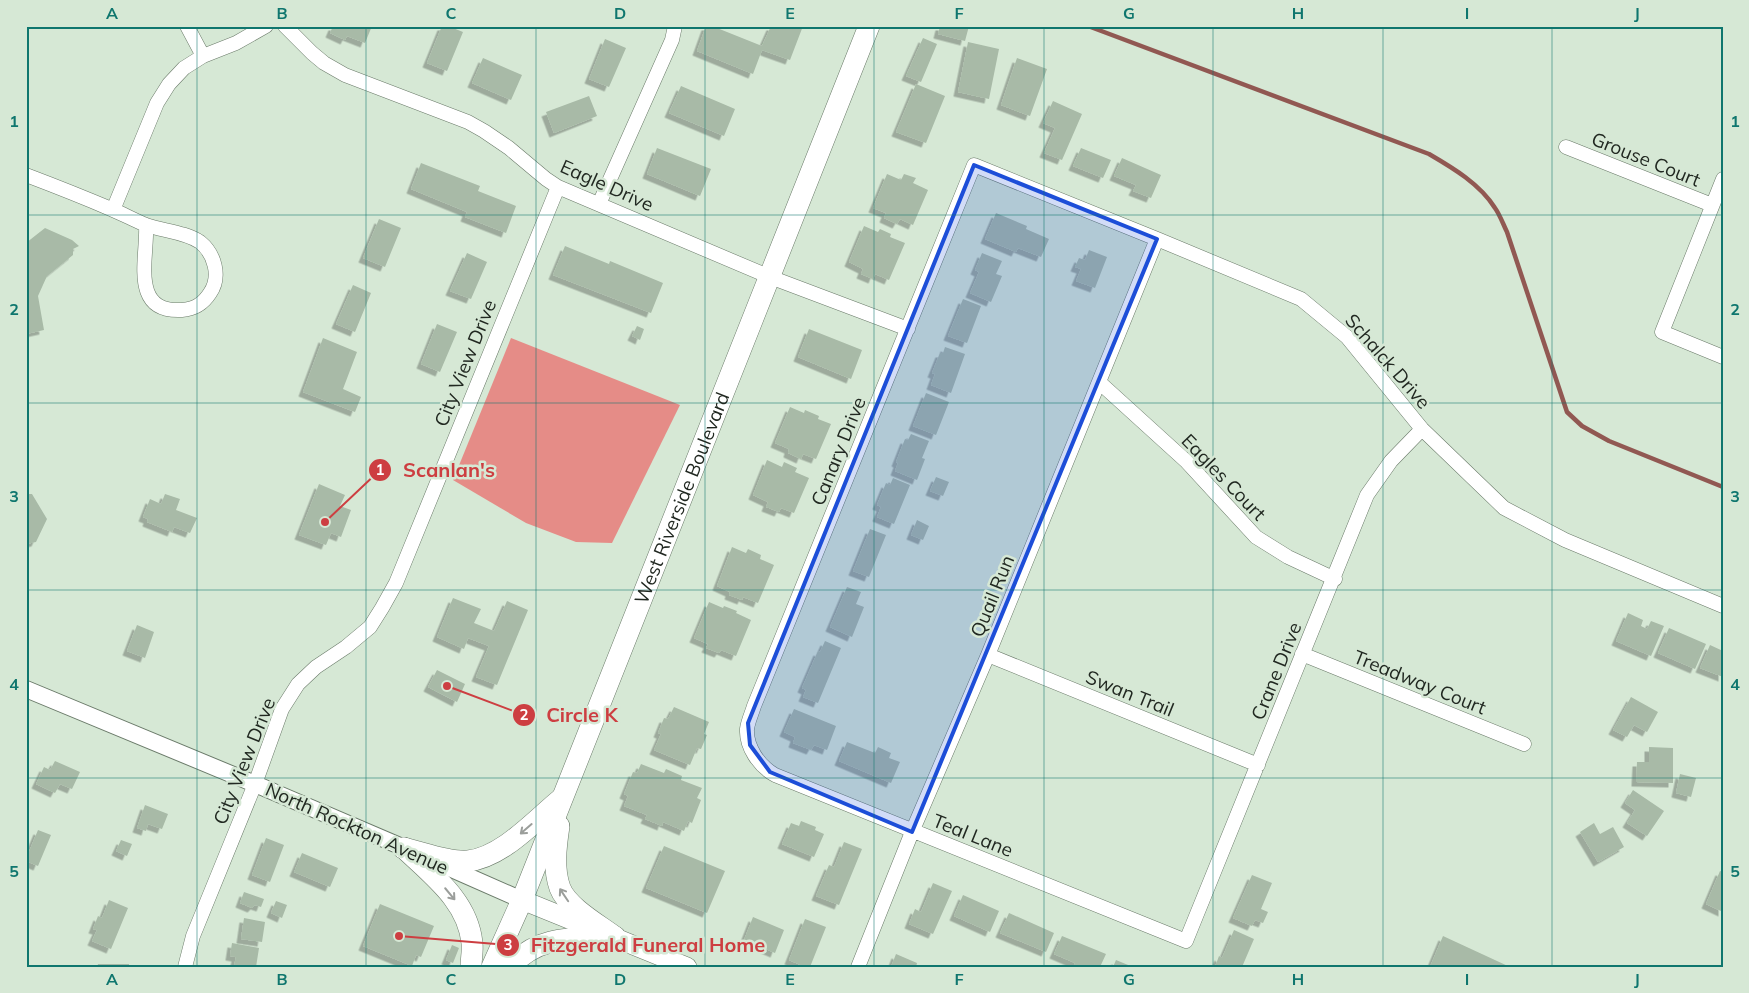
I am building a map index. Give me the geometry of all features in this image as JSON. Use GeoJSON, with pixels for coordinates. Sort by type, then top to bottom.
{"type":"FeatureCollection","features":[{"type":"Feature","properties":{"kind":"main road","name":"West Riverside Boulevard"},"geometry":{"type":"LineString","coordinates":[[492,967],[522,900],[869,26]]}},
{"type":"Feature","properties":{"kind":"main road"},"geometry":{"type":"LineString","coordinates":[[403,848],[455,860],[468,861],[488,856],[506,846],[563,797]]}},
{"type":"Feature","properties":{"kind":"main road"},"geometry":{"type":"LineString","coordinates":[[563,797],[556,845],[556,870],[560,890],[571,904],[615,937]]}},
{"type":"Feature","properties":{"kind":"main road"},"geometry":{"type":"LineString","coordinates":[[403,848],[451,894],[462,910],[469,928],[472,944],[471,967]]}},
{"type":"Feature","properties":{"kind":"main road","name":"North Rockton Avenue"},"geometry":{"type":"LineString","coordinates":[[522,900],[687,967]]}},
{"type":"Feature","properties":{"kind":"main road"},"geometry":{"type":"LineString","coordinates":[[510,967],[532,949],[553,940],[615,937]]}},
{"type":"Feature","properties":{"kind":"street"},"geometry":{"type":"LineString","coordinates":[[187,26],[202,56]]}},
{"type":"Feature","properties":{"kind":"street"},"geometry":{"type":"LineString","coordinates":[[113,210],[157,102],[169,84],[184,68],[202,56],[236,43],[266,26]]}},
{"type":"Feature","properties":{"kind":"street","name":"Eagle Drive"},"geometry":{"type":"LineString","coordinates":[[285,26],[312,53],[324,62],[345,74],[468,122],[484,131],[558,187],[770,277],[908,329]]}},
{"type":"Feature","properties":{"kind":"street"},"geometry":{"type":"LineString","coordinates":[[599,204],[672,40],[675,26]]}},
{"type":"Feature","properties":{"kind":"street","name":"Grouse Court"},"geometry":{"type":"LineString","coordinates":[[1566,147],[1712,205]]}},
{"type":"Feature","properties":{"kind":"street","name":"Schalck Drive"},"geometry":{"type":"LineString","coordinates":[[974,165],[1157,238],[1300,299],[1347,337],[1422,428],[1504,508],[1565,540],[1723,606]]}},
{"type":"Feature","properties":{"kind":"street","name":"Canary Drive"},"geometry":{"type":"LineString","coordinates":[[754,753],[747,729],[750,717],[974,165]]}},
{"type":"Feature","properties":{"kind":"street"},"geometry":{"type":"LineString","coordinates":[[26,175],[146,225],[187,236],[200,242],[209,252],[215,264],[216,280],[211,292],[201,304],[189,309],[178,310],[162,308],[152,299],[145,286],[143,266],[147,241],[146,225]]}},
{"type":"Feature","properties":{"kind":"street"},"geometry":{"type":"LineString","coordinates":[[1723,179],[1662,332],[1723,357]]}},
{"type":"Feature","properties":{"kind":"street","name":"City View Drive"},"geometry":{"type":"LineString","coordinates":[[185,967],[190,944],[202,910],[255,784],[282,709],[298,684],[316,667],[346,647],[370,627],[396,583],[558,187]]}},
{"type":"Feature","properties":{"kind":"street","name":"Quail Run"},"geometry":{"type":"LineString","coordinates":[[858,967],[912,832],[988,656],[1157,238]]}},
{"type":"Feature","properties":{"kind":"street","name":"Eagles Court"},"geometry":{"type":"LineString","coordinates":[[1100,382],[1186,461],[1256,537],[1288,557],[1335,579]]}},
{"type":"Feature","properties":{"kind":"street","name":"Crane Drive"},"geometry":{"type":"LineString","coordinates":[[1186,941],[1368,495],[1391,461],[1422,428]]}},
{"type":"Feature","properties":{"kind":"street","name":"Treadway Court"},"geometry":{"type":"LineString","coordinates":[[1302,654],[1524,744]]}},
{"type":"Feature","properties":{"kind":"street","name":"Swan Trail"},"geometry":{"type":"LineString","coordinates":[[988,656],[1258,765]]}},
{"type":"Feature","properties":{"kind":"street","name":"North Rockton Avenue"},"geometry":{"type":"LineString","coordinates":[[26,690],[255,784],[522,900]]}},
{"type":"Feature","properties":{"kind":"street","name":"Teal Lane"},"geometry":{"type":"LineString","coordinates":[[754,753],[765,769],[775,775],[912,832],[1186,941]]}},
{"type":"Feature","properties":{"kind":"highlighted area"},"geometry":{"type":"Polygon","coordinates":[[[974,165],[1157,239],[912,832],[770,772],[750,745],[748,723],[974,165]]]}},
{"type":"Feature","properties":{"kind":"shaded area"},"geometry":{"type":"Polygon","coordinates":[[[511,338],[680,405],[612,543],[576,542],[526,523],[453,480],[511,338]]]}},
{"type":"Feature","properties":{"kind":"building"},"geometry":{"type":"Polygon","coordinates":[[[333,26],[372,26],[365,43],[347,36],[345,40],[330,33],[333,26]]]}},
{"type":"Feature","properties":{"kind":"building"},"geometry":{"type":"Polygon","coordinates":[[[442,26],[448,26],[463,32],[447,71],[427,63],[442,26]]]}},
{"type":"Feature","properties":{"kind":"building"},"geometry":{"type":"Polygon","coordinates":[[[706,26],[712,26],[762,46],[771,26],[803,26],[790,60],[762,50],[753,74],[697,51],[706,26]]]}},
{"type":"Feature","properties":{"kind":"building"},"geometry":{"type":"Polygon","coordinates":[[[940,26],[969,26],[965,41],[938,34],[940,26]]]}},
{"type":"Feature","properties":{"kind":"building"},"geometry":{"type":"Polygon","coordinates":[[[923,38],[937,44],[921,82],[906,76],[923,38]]]}},
{"type":"Feature","properties":{"kind":"building"},"geometry":{"type":"Polygon","coordinates":[[[605,39],[626,48],[609,87],[589,79],[605,39]]]}},
{"type":"Feature","properties":{"kind":"building"},"geometry":{"type":"Polygon","coordinates":[[[968,42],[999,49],[989,99],[958,92],[968,42]]]}},
{"type":"Feature","properties":{"kind":"building"},"geometry":{"type":"Polygon","coordinates":[[[483,58],[522,75],[511,100],[472,83],[483,58]]]}},
{"type":"Feature","properties":{"kind":"building"},"geometry":{"type":"Polygon","coordinates":[[[1017,58],[1047,69],[1030,116],[1001,105],[1017,58]]]}},
{"type":"Feature","properties":{"kind":"building"},"geometry":{"type":"Polygon","coordinates":[[[916,84],[945,96],[926,143],[896,132],[916,84]]]}},
{"type":"Feature","properties":{"kind":"building"},"geometry":{"type":"Polygon","coordinates":[[[681,86],[735,109],[724,136],[669,113],[681,86]]]}},
{"type":"Feature","properties":{"kind":"building"},"geometry":{"type":"Polygon","coordinates":[[[589,96],[597,116],[554,133],[546,112],[589,96]]]}},
{"type":"Feature","properties":{"kind":"building"},"geometry":{"type":"Polygon","coordinates":[[[1053,101],[1082,114],[1062,160],[1044,153],[1055,128],[1043,123],[1053,101]]]}},
{"type":"Feature","properties":{"kind":"building"},"geometry":{"type":"Polygon","coordinates":[[[657,148],[711,169],[700,196],[647,174],[657,148]]]}},
{"type":"Feature","properties":{"kind":"building"},"geometry":{"type":"Polygon","coordinates":[[[1081,148],[1111,160],[1103,178],[1073,166],[1081,148]]]}},
{"type":"Feature","properties":{"kind":"building"},"geometry":{"type":"Polygon","coordinates":[[[1122,158],[1161,175],[1151,198],[1133,191],[1136,185],[1114,176],[1122,158]]]}},
{"type":"Feature","properties":{"kind":"building"},"geometry":{"type":"Polygon","coordinates":[[[421,163],[480,186],[478,191],[516,206],[506,233],[465,217],[467,212],[411,189],[421,163]]]}},
{"type":"Feature","properties":{"kind":"building"},"geometry":{"type":"Polygon","coordinates":[[[887,174],[901,180],[904,174],[916,178],[913,183],[928,190],[913,225],[900,219],[897,224],[884,218],[886,213],[873,208],[887,174]]]}},
{"type":"Feature","properties":{"kind":"building"},"geometry":{"type":"Polygon","coordinates":[[[996,213],[1027,226],[1026,229],[1049,239],[1041,257],[1018,248],[1016,252],[985,239],[996,213]]]}},
{"type":"Feature","properties":{"kind":"building"},"geometry":{"type":"Polygon","coordinates":[[[379,219],[401,228],[385,267],[363,258],[379,219]]]}},
{"type":"Feature","properties":{"kind":"building"},"geometry":{"type":"Polygon","coordinates":[[[864,226],[878,232],[880,229],[891,234],[890,237],[905,243],[889,280],[875,274],[873,279],[861,274],[863,269],[849,262],[864,226]]]}},
{"type":"Feature","properties":{"kind":"building"},"geometry":{"type":"Polygon","coordinates":[[[45,228],[72,240],[79,246],[73,249],[73,255],[47,276],[38,296],[44,330],[26,334],[26,243],[45,228]]]}},
{"type":"Feature","properties":{"kind":"building"},"geometry":{"type":"Polygon","coordinates":[[[565,246],[609,264],[610,261],[663,283],[651,313],[553,275],[565,246]]]}},
{"type":"Feature","properties":{"kind":"building"},"geometry":{"type":"Polygon","coordinates":[[[1089,250],[1107,257],[1095,288],[1076,281],[1081,269],[1075,267],[1079,258],[1085,260],[1089,250]]]}},
{"type":"Feature","properties":{"kind":"building"},"geometry":{"type":"Polygon","coordinates":[[[467,253],[487,262],[471,299],[450,291],[467,253]]]}},
{"type":"Feature","properties":{"kind":"building"},"geometry":{"type":"Polygon","coordinates":[[[982,253],[1002,261],[996,274],[1002,276],[991,302],[970,293],[979,272],[975,270],[982,253]]]}},
{"type":"Feature","properties":{"kind":"building"},"geometry":{"type":"Polygon","coordinates":[[[353,285],[371,293],[355,332],[336,324],[353,285]]]}},
{"type":"Feature","properties":{"kind":"building"},"geometry":{"type":"Polygon","coordinates":[[[963,299],[981,306],[967,343],[948,336],[963,299]]]}},
{"type":"Feature","properties":{"kind":"building"},"geometry":{"type":"Polygon","coordinates":[[[437,324],[457,332],[440,372],[421,364],[437,324]]]}},
{"type":"Feature","properties":{"kind":"building"},"geometry":{"type":"Polygon","coordinates":[[[637,326],[644,329],[640,340],[632,336],[637,326]]]}},
{"type":"Feature","properties":{"kind":"building"},"geometry":{"type":"Polygon","coordinates":[[[809,329],[862,350],[851,379],[798,357],[809,329]]]}},
{"type":"Feature","properties":{"kind":"building"},"geometry":{"type":"Polygon","coordinates":[[[323,338],[357,352],[343,389],[361,397],[355,412],[303,392],[323,338]]]}},
{"type":"Feature","properties":{"kind":"building"},"geometry":{"type":"Polygon","coordinates":[[[945,347],[965,354],[951,393],[931,385],[935,374],[932,373],[940,353],[943,353],[945,347]]]}},
{"type":"Feature","properties":{"kind":"building"},"geometry":{"type":"Polygon","coordinates":[[[926,393],[949,402],[936,435],[913,426],[926,393]]]}},
{"type":"Feature","properties":{"kind":"building"},"geometry":{"type":"Polygon","coordinates":[[[790,407],[804,413],[805,410],[819,416],[818,419],[831,424],[816,459],[803,454],[801,459],[788,453],[789,449],[775,443],[790,407]]]}},
{"type":"Feature","properties":{"kind":"building"},"geometry":{"type":"Polygon","coordinates":[[[911,434],[929,441],[922,458],[925,459],[917,480],[895,471],[898,463],[896,462],[905,439],[908,440],[911,434]]]}},
{"type":"Feature","properties":{"kind":"building"},"geometry":{"type":"Polygon","coordinates":[[[767,460],[782,467],[784,462],[797,468],[795,472],[809,478],[794,513],[781,508],[779,512],[766,507],[768,502],[753,495],[767,460]]]}},
{"type":"Feature","properties":{"kind":"building"},"geometry":{"type":"Polygon","coordinates":[[[936,477],[949,482],[943,496],[930,491],[936,477]]]}},
{"type":"Feature","properties":{"kind":"building"},"geometry":{"type":"Polygon","coordinates":[[[893,478],[910,485],[894,524],[877,517],[881,507],[877,505],[886,483],[890,485],[893,478]]]}},
{"type":"Feature","properties":{"kind":"building"},"geometry":{"type":"Polygon","coordinates":[[[319,484],[345,495],[340,506],[351,510],[341,537],[331,533],[326,545],[299,535],[319,484]]]}},
{"type":"Feature","properties":{"kind":"building"},"geometry":{"type":"Polygon","coordinates":[[[26,494],[32,494],[47,519],[36,542],[26,544],[26,494]]]}},
{"type":"Feature","properties":{"kind":"building"},"geometry":{"type":"Polygon","coordinates":[[[165,494],[180,499],[176,510],[197,518],[190,533],[174,527],[172,532],[147,522],[148,519],[143,517],[150,499],[161,504],[165,494]]]}},
{"type":"Feature","properties":{"kind":"building"},"geometry":{"type":"Polygon","coordinates":[[[917,520],[929,526],[923,540],[911,535],[917,520]]]}},
{"type":"Feature","properties":{"kind":"building"},"geometry":{"type":"Polygon","coordinates":[[[870,529],[886,535],[869,577],[853,571],[870,529]]]}},
{"type":"Feature","properties":{"kind":"building"},"geometry":{"type":"Polygon","coordinates":[[[732,547],[746,553],[748,549],[761,555],[760,559],[774,565],[758,603],[743,597],[742,600],[729,595],[730,592],[717,586],[732,547]]]}},
{"type":"Feature","properties":{"kind":"building"},"geometry":{"type":"Polygon","coordinates":[[[847,587],[861,592],[856,604],[864,607],[852,637],[830,627],[847,587]]]}},
{"type":"Feature","properties":{"kind":"building"},"geometry":{"type":"Polygon","coordinates":[[[453,598],[481,609],[474,623],[494,631],[507,601],[528,610],[497,685],[476,677],[489,646],[468,638],[464,649],[437,637],[453,598]]]}},
{"type":"Feature","properties":{"kind":"building"},"geometry":{"type":"Polygon","coordinates":[[[709,602],[737,611],[736,613],[751,620],[736,656],[721,650],[719,653],[706,648],[708,644],[694,638],[709,602]]]}},
{"type":"Feature","properties":{"kind":"building"},"geometry":{"type":"Polygon","coordinates":[[[1628,613],[1643,620],[1641,626],[1647,629],[1651,621],[1664,626],[1651,656],[1616,641],[1628,613]]]}},
{"type":"Feature","properties":{"kind":"building"},"geometry":{"type":"Polygon","coordinates":[[[137,625],[154,632],[145,658],[127,651],[137,625]]]}},
{"type":"Feature","properties":{"kind":"building"},"geometry":{"type":"Polygon","coordinates":[[[1669,628],[1706,644],[1695,669],[1658,653],[1669,628]]]}},
{"type":"Feature","properties":{"kind":"building"},"geometry":{"type":"Polygon","coordinates":[[[825,641],[841,648],[818,703],[803,697],[806,690],[802,688],[818,651],[820,652],[825,641]]]}},
{"type":"Feature","properties":{"kind":"building"},"geometry":{"type":"Polygon","coordinates":[[[1710,645],[1723,651],[1723,677],[1700,668],[1710,645]]]}},
{"type":"Feature","properties":{"kind":"building"},"geometry":{"type":"Polygon","coordinates":[[[437,670],[465,684],[457,702],[428,687],[437,670]]]}},
{"type":"Feature","properties":{"kind":"building"},"geometry":{"type":"Polygon","coordinates":[[[1631,697],[1658,712],[1647,732],[1634,725],[1627,737],[1613,730],[1631,697]]]}},
{"type":"Feature","properties":{"kind":"building"},"geometry":{"type":"Polygon","coordinates":[[[674,707],[709,722],[704,734],[707,735],[701,749],[697,748],[690,765],[654,750],[661,734],[658,733],[664,718],[668,719],[674,707]]]}},
{"type":"Feature","properties":{"kind":"building"},"geometry":{"type":"Polygon","coordinates":[[[794,709],[836,726],[827,750],[814,745],[811,750],[793,743],[795,737],[784,732],[794,709]]]}},
{"type":"Feature","properties":{"kind":"building"},"geometry":{"type":"Polygon","coordinates":[[[847,742],[875,753],[878,747],[891,753],[889,758],[900,762],[891,783],[839,761],[847,742]]]}},
{"type":"Feature","properties":{"kind":"building"},"geometry":{"type":"Polygon","coordinates":[[[1649,747],[1673,748],[1673,783],[1636,782],[1637,762],[1649,762],[1649,747]]]}},
{"type":"Feature","properties":{"kind":"building"},"geometry":{"type":"Polygon","coordinates":[[[55,761],[80,772],[72,789],[60,784],[55,793],[36,784],[44,767],[50,770],[55,761]]]}},
{"type":"Feature","properties":{"kind":"building"},"geometry":{"type":"Polygon","coordinates":[[[641,764],[664,773],[666,769],[682,776],[681,780],[702,788],[697,798],[701,800],[692,823],[688,821],[684,831],[663,822],[662,826],[645,819],[647,815],[624,806],[628,796],[624,794],[633,772],[637,773],[641,764]]]}},
{"type":"Feature","properties":{"kind":"building"},"geometry":{"type":"Polygon","coordinates":[[[1680,774],[1696,778],[1691,797],[1676,793],[1680,774]]]}},
{"type":"Feature","properties":{"kind":"building"},"geometry":{"type":"Polygon","coordinates":[[[1633,790],[1664,811],[1647,836],[1627,823],[1635,810],[1625,803],[1633,790]]]}},
{"type":"Feature","properties":{"kind":"building"},"geometry":{"type":"Polygon","coordinates":[[[145,805],[168,814],[162,829],[148,824],[146,831],[137,828],[145,805]]]}},
{"type":"Feature","properties":{"kind":"building"},"geometry":{"type":"Polygon","coordinates":[[[801,821],[816,827],[815,830],[824,834],[814,857],[782,844],[791,823],[799,826],[801,821]]]}},
{"type":"Feature","properties":{"kind":"building"},"geometry":{"type":"Polygon","coordinates":[[[1594,823],[1600,834],[1613,827],[1624,847],[1598,862],[1580,832],[1594,823]]]}},
{"type":"Feature","properties":{"kind":"building"},"geometry":{"type":"Polygon","coordinates":[[[38,830],[51,835],[38,866],[26,861],[26,859],[38,830]]]}},
{"type":"Feature","properties":{"kind":"building"},"geometry":{"type":"Polygon","coordinates":[[[266,838],[284,845],[270,882],[252,875],[266,838]]]}},
{"type":"Feature","properties":{"kind":"building"},"geometry":{"type":"Polygon","coordinates":[[[121,840],[132,844],[127,856],[116,851],[121,840]]]}},
{"type":"Feature","properties":{"kind":"building"},"geometry":{"type":"Polygon","coordinates":[[[844,842],[862,849],[839,905],[816,896],[829,865],[834,867],[844,842]]]}},
{"type":"Feature","properties":{"kind":"building"},"geometry":{"type":"Polygon","coordinates":[[[664,846],[725,871],[707,913],[646,888],[664,846]]]}},
{"type":"Feature","properties":{"kind":"building"},"geometry":{"type":"Polygon","coordinates":[[[302,853],[338,868],[330,887],[294,872],[302,853]]]}},
{"type":"Feature","properties":{"kind":"building"},"geometry":{"type":"Polygon","coordinates":[[[1720,871],[1723,872],[1723,912],[1706,904],[1720,871]]]}},
{"type":"Feature","properties":{"kind":"building"},"geometry":{"type":"Polygon","coordinates":[[[1252,875],[1272,883],[1261,909],[1268,912],[1263,923],[1255,920],[1252,926],[1233,918],[1252,875]]]}},
{"type":"Feature","properties":{"kind":"building"},"geometry":{"type":"Polygon","coordinates":[[[933,883],[952,891],[933,934],[909,924],[915,909],[921,912],[933,883]]]}},
{"type":"Feature","properties":{"kind":"building"},"geometry":{"type":"Polygon","coordinates":[[[244,892],[264,899],[261,907],[255,905],[252,908],[240,903],[244,892]]]}},
{"type":"Feature","properties":{"kind":"building"},"geometry":{"type":"Polygon","coordinates":[[[963,895],[999,911],[990,932],[954,916],[963,895]]]}},
{"type":"Feature","properties":{"kind":"building"},"geometry":{"type":"Polygon","coordinates":[[[109,900],[128,908],[111,949],[92,941],[97,930],[93,929],[98,916],[102,918],[109,900]]]}},
{"type":"Feature","properties":{"kind":"building"},"geometry":{"type":"Polygon","coordinates":[[[276,901],[287,905],[282,918],[271,913],[276,901]]]}},
{"type":"Feature","properties":{"kind":"building"},"geometry":{"type":"Polygon","coordinates":[[[380,904],[434,926],[421,957],[416,955],[412,966],[363,946],[380,904]]]}},
{"type":"Feature","properties":{"kind":"building"},"geometry":{"type":"Polygon","coordinates":[[[1009,913],[1054,933],[1046,952],[1000,933],[1009,913]]]}},
{"type":"Feature","properties":{"kind":"building"},"geometry":{"type":"Polygon","coordinates":[[[753,917],[784,930],[775,953],[744,940],[753,917]]]}},
{"type":"Feature","properties":{"kind":"building"},"geometry":{"type":"Polygon","coordinates":[[[244,918],[265,922],[262,942],[241,939],[244,918]]]}},
{"type":"Feature","properties":{"kind":"building"},"geometry":{"type":"Polygon","coordinates":[[[805,919],[826,927],[810,967],[805,967],[789,960],[805,919]]]}},
{"type":"Feature","properties":{"kind":"building"},"geometry":{"type":"Polygon","coordinates":[[[1234,930],[1254,939],[1242,967],[1215,967],[1219,956],[1222,958],[1234,930]]]}},
{"type":"Feature","properties":{"kind":"building"},"geometry":{"type":"Polygon","coordinates":[[[1062,936],[1106,954],[1100,967],[1073,967],[1075,963],[1054,954],[1062,936]]]}},
{"type":"Feature","properties":{"kind":"building"},"geometry":{"type":"Polygon","coordinates":[[[1443,936],[1510,967],[1430,967],[1443,936]]]}},
{"type":"Feature","properties":{"kind":"building"},"geometry":{"type":"Polygon","coordinates":[[[232,943],[259,948],[256,967],[234,966],[236,957],[230,956],[232,943]]]}},
{"type":"Feature","properties":{"kind":"building"},"geometry":{"type":"Polygon","coordinates":[[[452,945],[459,948],[453,963],[446,960],[452,945]]]}},
{"type":"Feature","properties":{"kind":"building"},"geometry":{"type":"Polygon","coordinates":[[[896,954],[917,963],[916,967],[891,967],[896,954]]]}},
{"type":"Feature","properties":{"kind":"building"},"geometry":{"type":"Polygon","coordinates":[[[1116,960],[1133,967],[1113,967],[1116,960]]]}},
{"type":"Feature","properties":{"kind":"building"},"geometry":{"type":"Polygon","coordinates":[[[98,964],[129,964],[129,967],[97,967],[98,964]]]}},
{"type":"Feature","properties":{"kind":"waterway"},"geometry":{"type":"LineString","coordinates":[[1088,26],[1429,154],[1465,177],[1489,199],[1507,232],[1567,412],[1582,426],[1609,441],[1723,487]]}},
{"type":"Feature","properties":{"kind":"place","name":"Scanlan's"},"geometry":{"type":"Point","coordinates":[325,522]}},
{"type":"Feature","properties":{"kind":"place","name":"Circle K"},"geometry":{"type":"Point","coordinates":[447,686]}},
{"type":"Feature","properties":{"kind":"place","name":"Fitzgerald Funeral Home"},"geometry":{"type":"Point","coordinates":[399,936]}}]}
